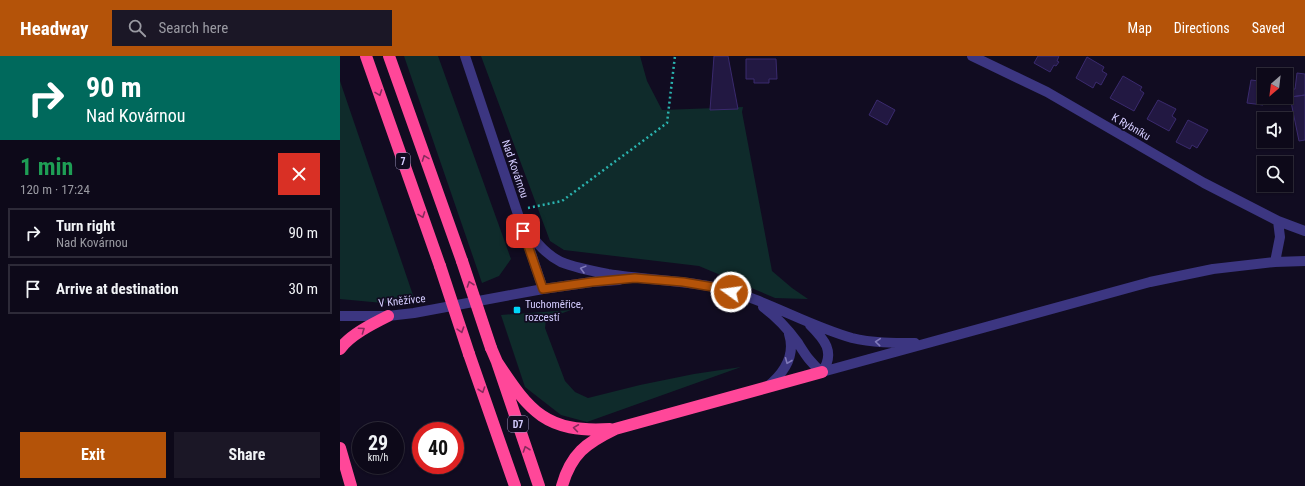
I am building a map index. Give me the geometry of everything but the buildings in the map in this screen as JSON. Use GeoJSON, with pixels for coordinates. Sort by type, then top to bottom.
{"type":"FeatureCollection","features":[{"type":"Feature","properties":{"kind":"highway","name":"7"},"geometry":{"type":"LineString","coordinates":[[366,56],[515,486]]}},
{"type":"Feature","properties":{"kind":"highway","name":"7"},"geometry":{"type":"LineString","coordinates":[[389,56],[497,362]]}},
{"type":"Feature","properties":{"kind":"highway"},"geometry":{"type":"LineString","coordinates":[[340,349],[365,328],[388,316]]}},
{"type":"Feature","properties":{"kind":"highway"},"geometry":{"type":"LineString","coordinates":[[497,362],[525,402],[534,411],[546,419],[560,426],[573,428],[597,430],[615,429]]}},
{"type":"Feature","properties":{"kind":"highway","name":"D7"},"geometry":{"type":"LineString","coordinates":[[497,362],[539,486]]}},
{"type":"Feature","properties":{"kind":"highway"},"geometry":{"type":"LineString","coordinates":[[562,486],[568,470],[576,456],[596,438],[615,429],[822,372]]}},
{"type":"Feature","properties":{"kind":"highway"},"geometry":{"type":"LineString","coordinates":[[340,448],[351,486]]}},
{"type":"Feature","properties":{"kind":"street","name":"Nad Kovárnou"},"geometry":{"type":"LineString","coordinates":[[465,56],[543,289]]}},
{"type":"Feature","properties":{"kind":"street","name":"K Rybníku"},"geometry":{"type":"LineString","coordinates":[[972,56],[1047,92],[1204,183],[1278,221],[1305,231]]}},
{"type":"Feature","properties":{"kind":"street"},"geometry":{"type":"LineString","coordinates":[[517,213],[541,248],[560,261],[587,270],[635,278],[683,282],[719,288],[767,304],[833,332],[860,339],[892,343],[930,342]]}},
{"type":"Feature","properties":{"kind":"street"},"geometry":{"type":"LineString","coordinates":[[1275,262],[1280,236],[1278,221]]}},
{"type":"Feature","properties":{"kind":"street"},"geometry":{"type":"LineString","coordinates":[[822,372],[1150,282],[1213,269],[1275,262],[1305,261]]}},
{"type":"Feature","properties":{"kind":"street","name":"V Kněžívce"},"geometry":{"type":"LineString","coordinates":[[340,316],[388,316],[414,313],[543,289],[635,278]]}},
{"type":"Feature","properties":{"kind":"street"},"geometry":{"type":"LineString","coordinates":[[742,295],[767,310],[786,327],[811,362],[822,372]]}},
{"type":"Feature","properties":{"kind":"street"},"geometry":{"type":"LineString","coordinates":[[807,322],[822,337],[827,347],[827,363],[822,372]]}},
{"type":"Feature","properties":{"kind":"street"},"geometry":{"type":"LineString","coordinates":[[764,388],[780,376],[790,356],[791,339],[786,327]]}},
{"type":"Feature","properties":{"kind":"path"},"geometry":{"type":"LineString","coordinates":[[517,213],[562,201],[667,123],[675,56]]}},
{"type":"Feature","properties":{"kind":"green space"},"geometry":{"type":"Polygon","coordinates":[[[404,56],[438,56],[511,259],[499,276],[482,283],[404,56]]]}},
{"type":"Feature","properties":{"kind":"green space"},"geometry":{"type":"Polygon","coordinates":[[[481,56],[640,56],[647,81],[662,110],[743,107],[742,112],[772,271],[808,299],[775,298],[699,266],[564,250],[550,241],[481,56]]]}},
{"type":"Feature","properties":{"kind":"green space"},"geometry":{"type":"Polygon","coordinates":[[[340,81],[416,304],[340,299],[340,81]]]}},
{"type":"Feature","properties":{"kind":"green space"},"geometry":{"type":"Polygon","coordinates":[[[571,310],[546,319],[545,328],[565,381],[575,392],[588,398],[694,374],[741,367],[587,422],[561,415],[525,387],[501,315],[571,310]]]}},
{"type":"Feature","properties":{"kind":"place","name":"Tuchoměřice, rozcestí"},"geometry":{"type":"Point","coordinates":[517,310]}},
{"type":"Feature","properties":{"kind":"route"},"geometry":{"type":"LineString","coordinates":[[523,231],[543,289],[635,278],[683,282],[719,288],[731,292]]}}]}
